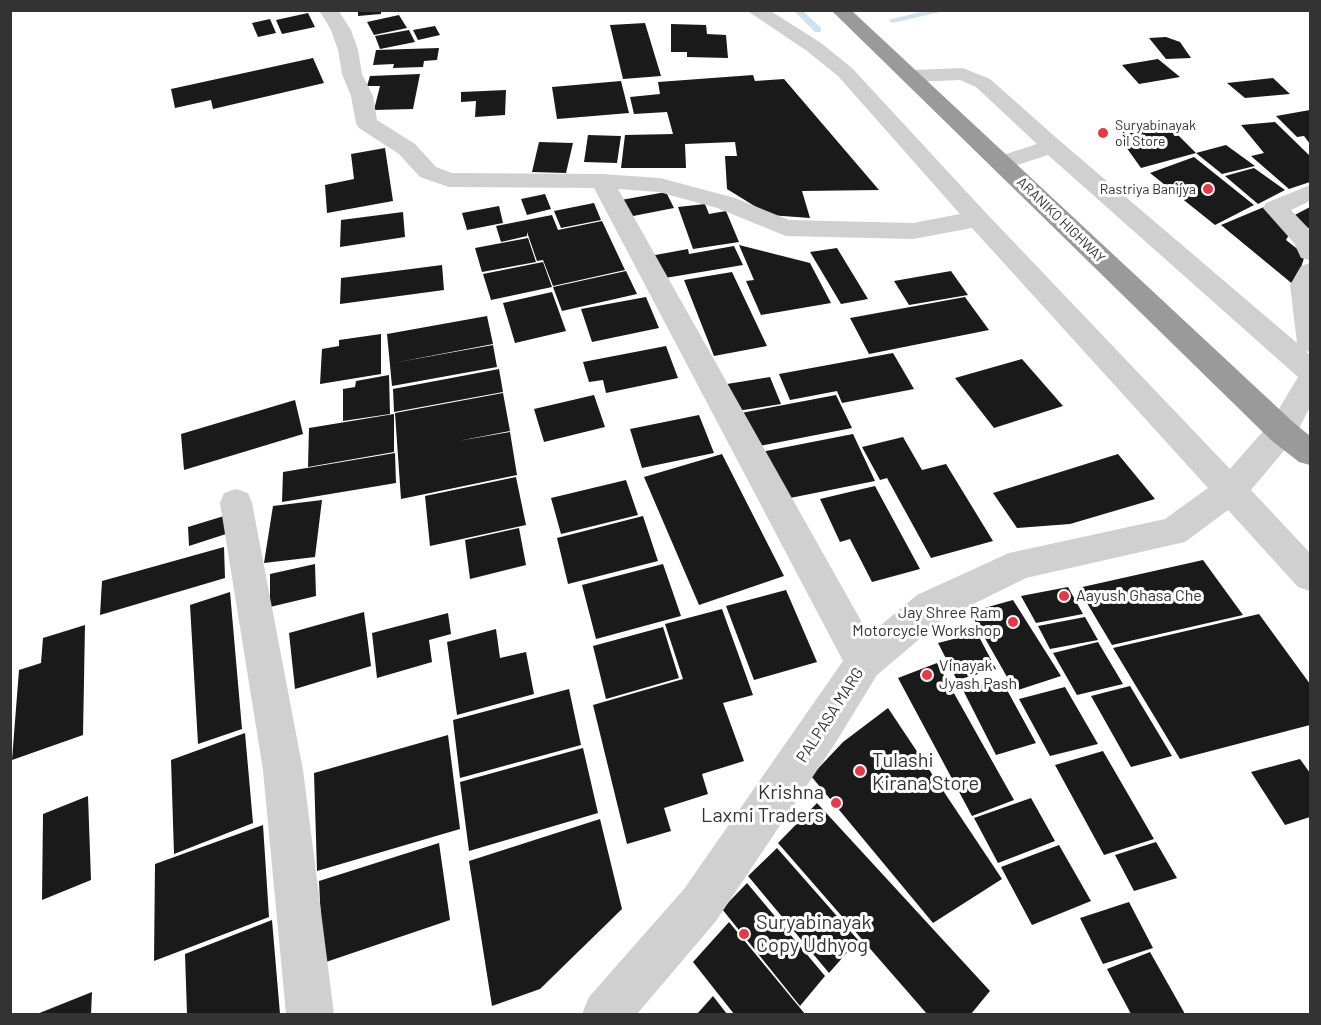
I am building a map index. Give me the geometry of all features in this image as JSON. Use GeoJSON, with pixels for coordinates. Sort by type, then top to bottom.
{"type":"FeatureCollection","features":[{"type":"Feature","properties":{"kind":"highway","name":"ARANIKO HIGHWAY"},"geometry":{"type":"LineString","coordinates":[[840,10],[1296,442],[1311,467]]}},
{"type":"Feature","properties":{"kind":"street"},"geometry":{"type":"LineString","coordinates":[[328,10],[341,30],[348,50],[352,74],[362,96],[367,123],[407,149],[428,172],[449,180],[602,181],[660,185],[726,203],[786,228],[913,231],[978,219]]}},
{"type":"Feature","properties":{"kind":"street"},"geometry":{"type":"LineString","coordinates":[[754,10],[814,47],[845,72],[978,219],[1311,576]]}},
{"type":"Feature","properties":{"kind":"street"},"geometry":{"type":"LineString","coordinates":[[911,76],[963,74],[983,82],[1052,146],[1311,371]]}},
{"type":"Feature","properties":{"kind":"street"},"geometry":{"type":"LineString","coordinates":[[1002,164],[1052,146]]}},
{"type":"Feature","properties":{"kind":"street"},"geometry":{"type":"LineString","coordinates":[[602,181],[864,662]]}},
{"type":"Feature","properties":{"kind":"street"},"geometry":{"type":"LineString","coordinates":[[1311,192],[1275,208],[1306,240],[1311,252]]}},
{"type":"Feature","properties":{"kind":"street"},"geometry":{"type":"LineString","coordinates":[[1311,272],[1303,285],[1311,342]]}},
{"type":"Feature","properties":{"kind":"street","name":"PALPASA MARG"},"geometry":{"type":"LineString","coordinates":[[606,1014],[700,905],[822,728],[864,662],[930,607],[1021,564],[1173,532],[1296,442],[1311,381]]}},
{"type":"Feature","properties":{"kind":"street"},"geometry":{"type":"LineString","coordinates":[[236,503],[283,770],[310,1014]]}},
{"type":"Feature","properties":{"kind":"building"},"geometry":{"type":"Polygon","coordinates":[[[358,10],[381,10],[381,14],[358,16],[358,10]]]}},
{"type":"Feature","properties":{"kind":"building"},"geometry":{"type":"Polygon","coordinates":[[[308,13],[315,27],[282,34],[276,20],[308,13]]]}},
{"type":"Feature","properties":{"kind":"building"},"geometry":{"type":"Polygon","coordinates":[[[399,15],[407,28],[374,35],[367,22],[399,15]]]}},
{"type":"Feature","properties":{"kind":"building"},"geometry":{"type":"Polygon","coordinates":[[[270,19],[276,33],[258,37],[252,23],[270,19]]]}},
{"type":"Feature","properties":{"kind":"building"},"geometry":{"type":"Polygon","coordinates":[[[645,23],[661,76],[623,79],[610,25],[645,23]]]}},
{"type":"Feature","properties":{"kind":"building"},"geometry":{"type":"Polygon","coordinates":[[[671,24],[706,25],[707,34],[726,35],[728,58],[687,57],[687,52],[671,52],[671,24]]]}},
{"type":"Feature","properties":{"kind":"building"},"geometry":{"type":"Polygon","coordinates":[[[435,26],[440,35],[418,40],[413,30],[435,26]]]}},
{"type":"Feature","properties":{"kind":"building"},"geometry":{"type":"Polygon","coordinates":[[[409,30],[415,42],[380,49],[375,36],[409,30]]]}},
{"type":"Feature","properties":{"kind":"building"},"geometry":{"type":"Polygon","coordinates":[[[1166,37],[1180,42],[1191,58],[1166,59],[1149,38],[1166,37]]]}},
{"type":"Feature","properties":{"kind":"building"},"geometry":{"type":"Polygon","coordinates":[[[439,48],[437,60],[424,61],[423,67],[393,68],[394,64],[373,65],[376,50],[439,48]]]}},
{"type":"Feature","properties":{"kind":"building"},"geometry":{"type":"Polygon","coordinates":[[[313,58],[324,83],[213,109],[211,100],[175,108],[171,89],[313,58]]]}},
{"type":"Feature","properties":{"kind":"building"},"geometry":{"type":"Polygon","coordinates":[[[1158,59],[1180,77],[1139,84],[1122,65],[1158,59]]]}},
{"type":"Feature","properties":{"kind":"building"},"geometry":{"type":"Polygon","coordinates":[[[420,74],[413,109],[374,110],[380,86],[367,86],[370,76],[420,74]]]}},
{"type":"Feature","properties":{"kind":"building"},"geometry":{"type":"Polygon","coordinates":[[[753,75],[755,81],[784,79],[879,190],[802,191],[810,218],[769,215],[727,189],[725,156],[737,156],[735,142],[685,144],[686,168],[621,168],[625,135],[673,134],[667,112],[634,114],[630,97],[660,94],[658,82],[753,75]]]}},
{"type":"Feature","properties":{"kind":"building"},"geometry":{"type":"Polygon","coordinates":[[[1273,78],[1290,94],[1245,98],[1227,83],[1273,78]]]}},
{"type":"Feature","properties":{"kind":"building"},"geometry":{"type":"Polygon","coordinates":[[[621,81],[629,113],[557,119],[552,87],[621,81]]]}},
{"type":"Feature","properties":{"kind":"building"},"geometry":{"type":"Polygon","coordinates":[[[506,90],[505,115],[475,117],[476,101],[461,102],[461,92],[506,90]]]}},
{"type":"Feature","properties":{"kind":"building"},"geometry":{"type":"Polygon","coordinates":[[[1310,110],[1310,144],[1304,136],[1297,137],[1276,116],[1310,110]]]}},
{"type":"Feature","properties":{"kind":"building"},"geometry":{"type":"Polygon","coordinates":[[[1275,122],[1310,156],[1310,182],[1289,189],[1251,156],[1264,153],[1241,125],[1275,122]]]}},
{"type":"Feature","properties":{"kind":"building"},"geometry":{"type":"Polygon","coordinates":[[[1168,125],[1196,153],[1141,168],[1121,140],[1124,128],[1168,125]]]}},
{"type":"Feature","properties":{"kind":"building"},"geometry":{"type":"Polygon","coordinates":[[[588,135],[621,136],[617,163],[584,162],[588,135]]]}},
{"type":"Feature","properties":{"kind":"building"},"geometry":{"type":"Polygon","coordinates":[[[539,142],[573,143],[566,173],[532,172],[539,142]]]}},
{"type":"Feature","properties":{"kind":"building"},"geometry":{"type":"Polygon","coordinates":[[[1226,145],[1255,166],[1222,174],[1196,153],[1226,145]]]}},
{"type":"Feature","properties":{"kind":"building"},"geometry":{"type":"Polygon","coordinates":[[[385,148],[393,201],[327,213],[325,185],[354,179],[351,154],[385,148]]]}},
{"type":"Feature","properties":{"kind":"building"},"geometry":{"type":"Polygon","coordinates":[[[1194,157],[1254,205],[1215,225],[1150,173],[1194,157]]]}},
{"type":"Feature","properties":{"kind":"building"},"geometry":{"type":"Polygon","coordinates":[[[1254,168],[1285,190],[1258,204],[1225,176],[1254,168]]]}},
{"type":"Feature","properties":{"kind":"building"},"geometry":{"type":"Polygon","coordinates":[[[666,192],[674,208],[628,217],[621,200],[666,192]]]}},
{"type":"Feature","properties":{"kind":"building"},"geometry":{"type":"Polygon","coordinates":[[[545,194],[551,209],[527,215],[521,199],[545,194]]]}},
{"type":"Feature","properties":{"kind":"building"},"geometry":{"type":"Polygon","coordinates":[[[594,203],[601,220],[561,228],[554,211],[594,203]]]}},
{"type":"Feature","properties":{"kind":"building"},"geometry":{"type":"Polygon","coordinates":[[[705,204],[709,214],[726,211],[739,242],[693,249],[678,207],[705,204]]]}},
{"type":"Feature","properties":{"kind":"building"},"geometry":{"type":"Polygon","coordinates":[[[499,206],[503,223],[467,230],[462,213],[499,206]]]}},
{"type":"Feature","properties":{"kind":"building"},"geometry":{"type":"Polygon","coordinates":[[[1264,207],[1291,231],[1286,240],[1305,255],[1295,286],[1221,225],[1264,207]]]}},
{"type":"Feature","properties":{"kind":"building"},"geometry":{"type":"Polygon","coordinates":[[[1310,207],[1310,229],[1291,217],[1310,207]]]}},
{"type":"Feature","properties":{"kind":"building"},"geometry":{"type":"Polygon","coordinates":[[[403,212],[405,237],[340,247],[341,220],[403,212]]]}},
{"type":"Feature","properties":{"kind":"building"},"geometry":{"type":"Polygon","coordinates":[[[552,215],[558,230],[602,221],[625,270],[553,286],[543,260],[537,261],[527,232],[527,236],[501,242],[496,226],[552,215]]]}},
{"type":"Feature","properties":{"kind":"building"},"geometry":{"type":"Polygon","coordinates":[[[528,238],[536,262],[482,272],[475,248],[528,238]]]}},
{"type":"Feature","properties":{"kind":"building"},"geometry":{"type":"Polygon","coordinates":[[[739,245],[810,263],[831,303],[761,315],[746,281],[754,280],[739,245]]]}},
{"type":"Feature","properties":{"kind":"building"},"geometry":{"type":"Polygon","coordinates":[[[734,246],[743,265],[659,279],[650,256],[688,249],[689,254],[734,246]]]}},
{"type":"Feature","properties":{"kind":"building"},"geometry":{"type":"Polygon","coordinates":[[[837,248],[868,299],[841,304],[810,252],[837,248]]]}},
{"type":"Feature","properties":{"kind":"building"},"geometry":{"type":"Polygon","coordinates":[[[543,262],[552,287],[491,300],[483,274],[543,262]]]}},
{"type":"Feature","properties":{"kind":"building"},"geometry":{"type":"Polygon","coordinates":[[[442,265],[444,290],[340,304],[341,278],[442,265]]]}},
{"type":"Feature","properties":{"kind":"building"},"geometry":{"type":"Polygon","coordinates":[[[626,271],[637,294],[562,311],[553,287],[626,271]]]}},
{"type":"Feature","properties":{"kind":"building"},"geometry":{"type":"Polygon","coordinates":[[[951,271],[968,295],[909,305],[894,281],[951,271]]]}},
{"type":"Feature","properties":{"kind":"building"},"geometry":{"type":"Polygon","coordinates":[[[732,272],[767,346],[714,356],[684,280],[732,272]]]}},
{"type":"Feature","properties":{"kind":"building"},"geometry":{"type":"Polygon","coordinates":[[[552,292],[566,331],[515,343],[503,303],[552,292]]]}},
{"type":"Feature","properties":{"kind":"building"},"geometry":{"type":"Polygon","coordinates":[[[646,297],[659,328],[592,342],[581,309],[646,297]]]}},
{"type":"Feature","properties":{"kind":"building"},"geometry":{"type":"Polygon","coordinates":[[[965,297],[989,330],[869,354],[850,318],[965,297]]]}},
{"type":"Feature","properties":{"kind":"building"},"geometry":{"type":"Polygon","coordinates":[[[487,316],[493,344],[393,363],[493,345],[497,367],[392,386],[387,334],[487,316]]]}},
{"type":"Feature","properties":{"kind":"building"},"geometry":{"type":"Polygon","coordinates":[[[381,334],[381,374],[320,384],[322,349],[339,346],[339,340],[381,334]]]}},
{"type":"Feature","properties":{"kind":"building"},"geometry":{"type":"Polygon","coordinates":[[[666,346],[678,378],[606,393],[603,380],[589,382],[583,362],[666,346]]]}},
{"type":"Feature","properties":{"kind":"building"},"geometry":{"type":"Polygon","coordinates":[[[893,353],[914,389],[842,403],[837,391],[790,400],[779,374],[893,353]]]}},
{"type":"Feature","properties":{"kind":"building"},"geometry":{"type":"Polygon","coordinates":[[[1022,359],[1063,406],[994,428],[955,378],[1022,359]]]}},
{"type":"Feature","properties":{"kind":"building"},"geometry":{"type":"Polygon","coordinates":[[[499,369],[503,392],[394,412],[393,389],[499,369]]]}},
{"type":"Feature","properties":{"kind":"building"},"geometry":{"type":"Polygon","coordinates":[[[389,375],[390,414],[343,421],[343,389],[355,387],[356,381],[389,375]]]}},
{"type":"Feature","properties":{"kind":"building"},"geometry":{"type":"Polygon","coordinates":[[[770,377],[781,404],[731,412],[721,385],[770,377]]]}},
{"type":"Feature","properties":{"kind":"building"},"geometry":{"type":"Polygon","coordinates":[[[503,393],[510,431],[458,441],[510,432],[517,475],[401,499],[395,413],[503,393]]]}},
{"type":"Feature","properties":{"kind":"building"},"geometry":{"type":"Polygon","coordinates":[[[594,395],[605,427],[544,442],[534,409],[594,395]]]}},
{"type":"Feature","properties":{"kind":"building"},"geometry":{"type":"Polygon","coordinates":[[[836,395],[852,428],[749,448],[736,414],[836,395]]]}},
{"type":"Feature","properties":{"kind":"building"},"geometry":{"type":"Polygon","coordinates":[[[295,400],[303,434],[184,470],[181,434],[295,400]]]}},
{"type":"Feature","properties":{"kind":"building"},"geometry":{"type":"Polygon","coordinates":[[[394,414],[394,452],[308,467],[309,428],[394,414]]]}},
{"type":"Feature","properties":{"kind":"building"},"geometry":{"type":"Polygon","coordinates":[[[699,415],[714,453],[642,468],[630,429],[699,415]]]}},
{"type":"Feature","properties":{"kind":"building"},"geometry":{"type":"Polygon","coordinates":[[[853,434],[875,481],[780,500],[761,452],[853,434]]]}},
{"type":"Feature","properties":{"kind":"building"},"geometry":{"type":"Polygon","coordinates":[[[903,437],[922,470],[946,464],[993,541],[931,558],[887,478],[880,480],[862,447],[903,437]]]}},
{"type":"Feature","properties":{"kind":"building"},"geometry":{"type":"Polygon","coordinates":[[[395,453],[396,483],[282,502],[283,472],[395,453]]]}},
{"type":"Feature","properties":{"kind":"building"},"geometry":{"type":"Polygon","coordinates":[[[722,454],[784,576],[699,605],[644,477],[722,454]]]}},
{"type":"Feature","properties":{"kind":"building"},"geometry":{"type":"Polygon","coordinates":[[[1118,454],[1155,499],[1070,524],[1017,528],[993,493],[1118,454]]]}},
{"type":"Feature","properties":{"kind":"building"},"geometry":{"type":"Polygon","coordinates":[[[516,477],[526,525],[430,546],[425,496],[516,477]]]}},
{"type":"Feature","properties":{"kind":"building"},"geometry":{"type":"Polygon","coordinates":[[[626,480],[638,515],[561,534],[551,498],[626,480]]]}},
{"type":"Feature","properties":{"kind":"building"},"geometry":{"type":"Polygon","coordinates":[[[875,486],[920,569],[872,582],[850,539],[840,542],[820,499],[875,486]]]}},
{"type":"Feature","properties":{"kind":"building"},"geometry":{"type":"Polygon","coordinates":[[[322,500],[315,557],[264,563],[273,506],[322,500]]]}},
{"type":"Feature","properties":{"kind":"building"},"geometry":{"type":"Polygon","coordinates":[[[224,516],[226,534],[189,546],[188,527],[224,516]]]}},
{"type":"Feature","properties":{"kind":"building"},"geometry":{"type":"Polygon","coordinates":[[[643,516],[658,561],[568,584],[557,538],[643,516]]]}},
{"type":"Feature","properties":{"kind":"building"},"geometry":{"type":"Polygon","coordinates":[[[519,528],[526,565],[470,579],[465,540],[519,528]]]}},
{"type":"Feature","properties":{"kind":"building"},"geometry":{"type":"Polygon","coordinates":[[[224,547],[225,578],[100,615],[102,581],[224,547]]]}},
{"type":"Feature","properties":{"kind":"building"},"geometry":{"type":"Polygon","coordinates":[[[1203,560],[1243,615],[1112,645],[1078,588],[1203,560]]]}},
{"type":"Feature","properties":{"kind":"building"},"geometry":{"type":"Polygon","coordinates":[[[315,564],[316,596],[270,607],[270,574],[315,564]]]}},
{"type":"Feature","properties":{"kind":"building"},"geometry":{"type":"Polygon","coordinates":[[[663,564],[681,616],[596,639],[582,585],[663,564]]]}},
{"type":"Feature","properties":{"kind":"building"},"geometry":{"type":"Polygon","coordinates":[[[1068,587],[1083,614],[1036,623],[1021,596],[1068,587]]]}},
{"type":"Feature","properties":{"kind":"building"},"geometry":{"type":"Polygon","coordinates":[[[786,590],[817,662],[754,680],[726,606],[786,590]]]}},
{"type":"Feature","properties":{"kind":"building"},"geometry":{"type":"Polygon","coordinates":[[[230,592],[242,729],[198,744],[190,605],[230,592]]]}},
{"type":"Feature","properties":{"kind":"building"},"geometry":{"type":"Polygon","coordinates":[[[1013,600],[1061,676],[1015,691],[970,612],[1013,600]]]}},
{"type":"Feature","properties":{"kind":"building"},"geometry":{"type":"Polygon","coordinates":[[[722,609],[753,695],[723,703],[744,761],[702,774],[708,794],[664,808],[671,831],[627,844],[593,705],[683,679],[665,624],[722,609]]]}},
{"type":"Feature","properties":{"kind":"building"},"geometry":{"type":"Polygon","coordinates":[[[364,612],[371,666],[295,689],[289,633],[364,612]]]}},
{"type":"Feature","properties":{"kind":"building"},"geometry":{"type":"Polygon","coordinates":[[[448,613],[451,634],[429,640],[432,662],[377,678],[372,633],[448,613]]]}},
{"type":"Feature","properties":{"kind":"building"},"geometry":{"type":"Polygon","coordinates":[[[1259,614],[1310,684],[1310,725],[1180,759],[1113,648],[1259,614]]]}},
{"type":"Feature","properties":{"kind":"building"},"geometry":{"type":"Polygon","coordinates":[[[1085,617],[1098,640],[1050,649],[1038,626],[1085,617]]]}},
{"type":"Feature","properties":{"kind":"building"},"geometry":{"type":"Polygon","coordinates":[[[85,625],[83,735],[12,760],[19,670],[41,663],[43,638],[85,625]]]}},
{"type":"Feature","properties":{"kind":"building"},"geometry":{"type":"Polygon","coordinates":[[[663,627],[679,678],[606,699],[593,646],[663,627]]]}},
{"type":"Feature","properties":{"kind":"building"},"geometry":{"type":"Polygon","coordinates":[[[496,629],[500,658],[526,652],[534,694],[457,715],[447,642],[496,629]]]}},
{"type":"Feature","properties":{"kind":"building"},"geometry":{"type":"Polygon","coordinates":[[[977,633],[996,669],[957,680],[938,643],[977,633]]]}},
{"type":"Feature","properties":{"kind":"building"},"geometry":{"type":"Polygon","coordinates":[[[1098,642],[1123,684],[1077,695],[1053,653],[1098,642]]]}},
{"type":"Feature","properties":{"kind":"building"},"geometry":{"type":"Polygon","coordinates":[[[937,663],[1014,800],[972,816],[898,678],[937,663]]]}},
{"type":"Feature","properties":{"kind":"building"},"geometry":{"type":"Polygon","coordinates":[[[1001,679],[1036,743],[996,755],[963,690],[1001,679]]]}},
{"type":"Feature","properties":{"kind":"building"},"geometry":{"type":"Polygon","coordinates":[[[1130,686],[1172,756],[1131,767],[1091,696],[1130,686]]]}},
{"type":"Feature","properties":{"kind":"building"},"geometry":{"type":"Polygon","coordinates":[[[1065,687],[1098,744],[1050,756],[1019,699],[1065,687]]]}},
{"type":"Feature","properties":{"kind":"building"},"geometry":{"type":"Polygon","coordinates":[[[569,689],[581,745],[460,778],[453,720],[569,689]]]}},
{"type":"Feature","properties":{"kind":"building"},"geometry":{"type":"Polygon","coordinates":[[[888,708],[1002,879],[933,923],[811,776],[843,742],[888,708]]]}},
{"type":"Feature","properties":{"kind":"building"},"geometry":{"type":"Polygon","coordinates":[[[245,733],[253,823],[174,854],[171,760],[245,733]]]}},
{"type":"Feature","properties":{"kind":"building"},"geometry":{"type":"Polygon","coordinates":[[[448,735],[460,829],[317,871],[314,773],[448,735]]]}},
{"type":"Feature","properties":{"kind":"building"},"geometry":{"type":"Polygon","coordinates":[[[583,748],[598,813],[469,851],[460,782],[583,748]]]}},
{"type":"Feature","properties":{"kind":"building"},"geometry":{"type":"Polygon","coordinates":[[[1103,751],[1154,839],[1104,855],[1055,765],[1103,751]]]}},
{"type":"Feature","properties":{"kind":"building"},"geometry":{"type":"Polygon","coordinates":[[[1300,759],[1310,773],[1310,817],[1285,825],[1251,772],[1300,759]]]}},
{"type":"Feature","properties":{"kind":"building"},"geometry":{"type":"Polygon","coordinates":[[[88,796],[91,880],[42,900],[43,814],[88,796]]]}},
{"type":"Feature","properties":{"kind":"building"},"geometry":{"type":"Polygon","coordinates":[[[1031,798],[1055,841],[998,863],[974,818],[1031,798]]]}},
{"type":"Feature","properties":{"kind":"building"},"geometry":{"type":"Polygon","coordinates":[[[817,803],[990,991],[971,1014],[927,1014],[778,843],[817,803]]]}},
{"type":"Feature","properties":{"kind":"building"},"geometry":{"type":"Polygon","coordinates":[[[600,819],[622,909],[540,989],[492,1006],[469,861],[600,819]]]}},
{"type":"Feature","properties":{"kind":"building"},"geometry":{"type":"Polygon","coordinates":[[[263,825],[269,917],[154,961],[155,864],[263,825]]]}},
{"type":"Feature","properties":{"kind":"building"},"geometry":{"type":"Polygon","coordinates":[[[1156,842],[1177,878],[1134,891],[1115,855],[1156,842]]]}},
{"type":"Feature","properties":{"kind":"building"},"geometry":{"type":"Polygon","coordinates":[[[439,843],[450,920],[323,963],[319,881],[439,843]]]}},
{"type":"Feature","properties":{"kind":"building"},"geometry":{"type":"Polygon","coordinates":[[[1059,845],[1091,901],[1032,925],[1001,867],[1059,845]]]}},
{"type":"Feature","properties":{"kind":"building"},"geometry":{"type":"Polygon","coordinates":[[[777,848],[858,940],[829,973],[748,876],[777,848]]]}},
{"type":"Feature","properties":{"kind":"building"},"geometry":{"type":"Polygon","coordinates":[[[747,883],[825,976],[800,1006],[722,909],[747,883]]]}},
{"type":"Feature","properties":{"kind":"building"},"geometry":{"type":"Polygon","coordinates":[[[1129,902],[1153,948],[1103,964],[1080,918],[1129,902]]]}},
{"type":"Feature","properties":{"kind":"building"},"geometry":{"type":"Polygon","coordinates":[[[272,920],[280,1014],[187,1014],[185,954],[272,920]]]}},
{"type":"Feature","properties":{"kind":"building"},"geometry":{"type":"Polygon","coordinates":[[[729,922],[805,1014],[734,1014],[693,962],[729,922]]]}},
{"type":"Feature","properties":{"kind":"building"},"geometry":{"type":"Polygon","coordinates":[[[1150,952],[1185,1014],[1131,1014],[1107,969],[1150,952]]]}},
{"type":"Feature","properties":{"kind":"building"},"geometry":{"type":"Polygon","coordinates":[[[92,992],[91,1014],[37,1014],[92,992]]]}},
{"type":"Feature","properties":{"kind":"building"},"geometry":{"type":"Polygon","coordinates":[[[713,996],[727,1014],[697,1014],[713,996]]]}},
{"type":"Feature","properties":{"kind":"waterway"},"geometry":{"type":"LineString","coordinates":[[797,10],[818,30]]}},
{"type":"Feature","properties":{"kind":"waterway"},"geometry":{"type":"LineString","coordinates":[[892,20],[945,10]]}},
{"type":"Feature","properties":{"kind":"place","name":"Suryabinayak oil Store"},"geometry":{"type":"Point","coordinates":[1103,133]}},
{"type":"Feature","properties":{"kind":"place","name":"Rastriya Banijya"},"geometry":{"type":"Point","coordinates":[1208,189]}},
{"type":"Feature","properties":{"kind":"place","name":"Aayush Ghasa Che"},"geometry":{"type":"Point","coordinates":[1064,596]}},
{"type":"Feature","properties":{"kind":"place","name":"Jay Shree Ram Motorcycle Workshop"},"geometry":{"type":"Point","coordinates":[1013,622]}},
{"type":"Feature","properties":{"kind":"place","name":"Vinayak Jyash Pash"},"geometry":{"type":"Point","coordinates":[927,675]}},
{"type":"Feature","properties":{"kind":"place","name":"Tulashi Kirana Store"},"geometry":{"type":"Point","coordinates":[860,771]}},
{"type":"Feature","properties":{"kind":"place","name":"Krishna Laxmi Traders"},"geometry":{"type":"Point","coordinates":[836,803]}},
{"type":"Feature","properties":{"kind":"place","name":"Suryabinayak Copy Udhyog"},"geometry":{"type":"Point","coordinates":[744,934]}}]}
